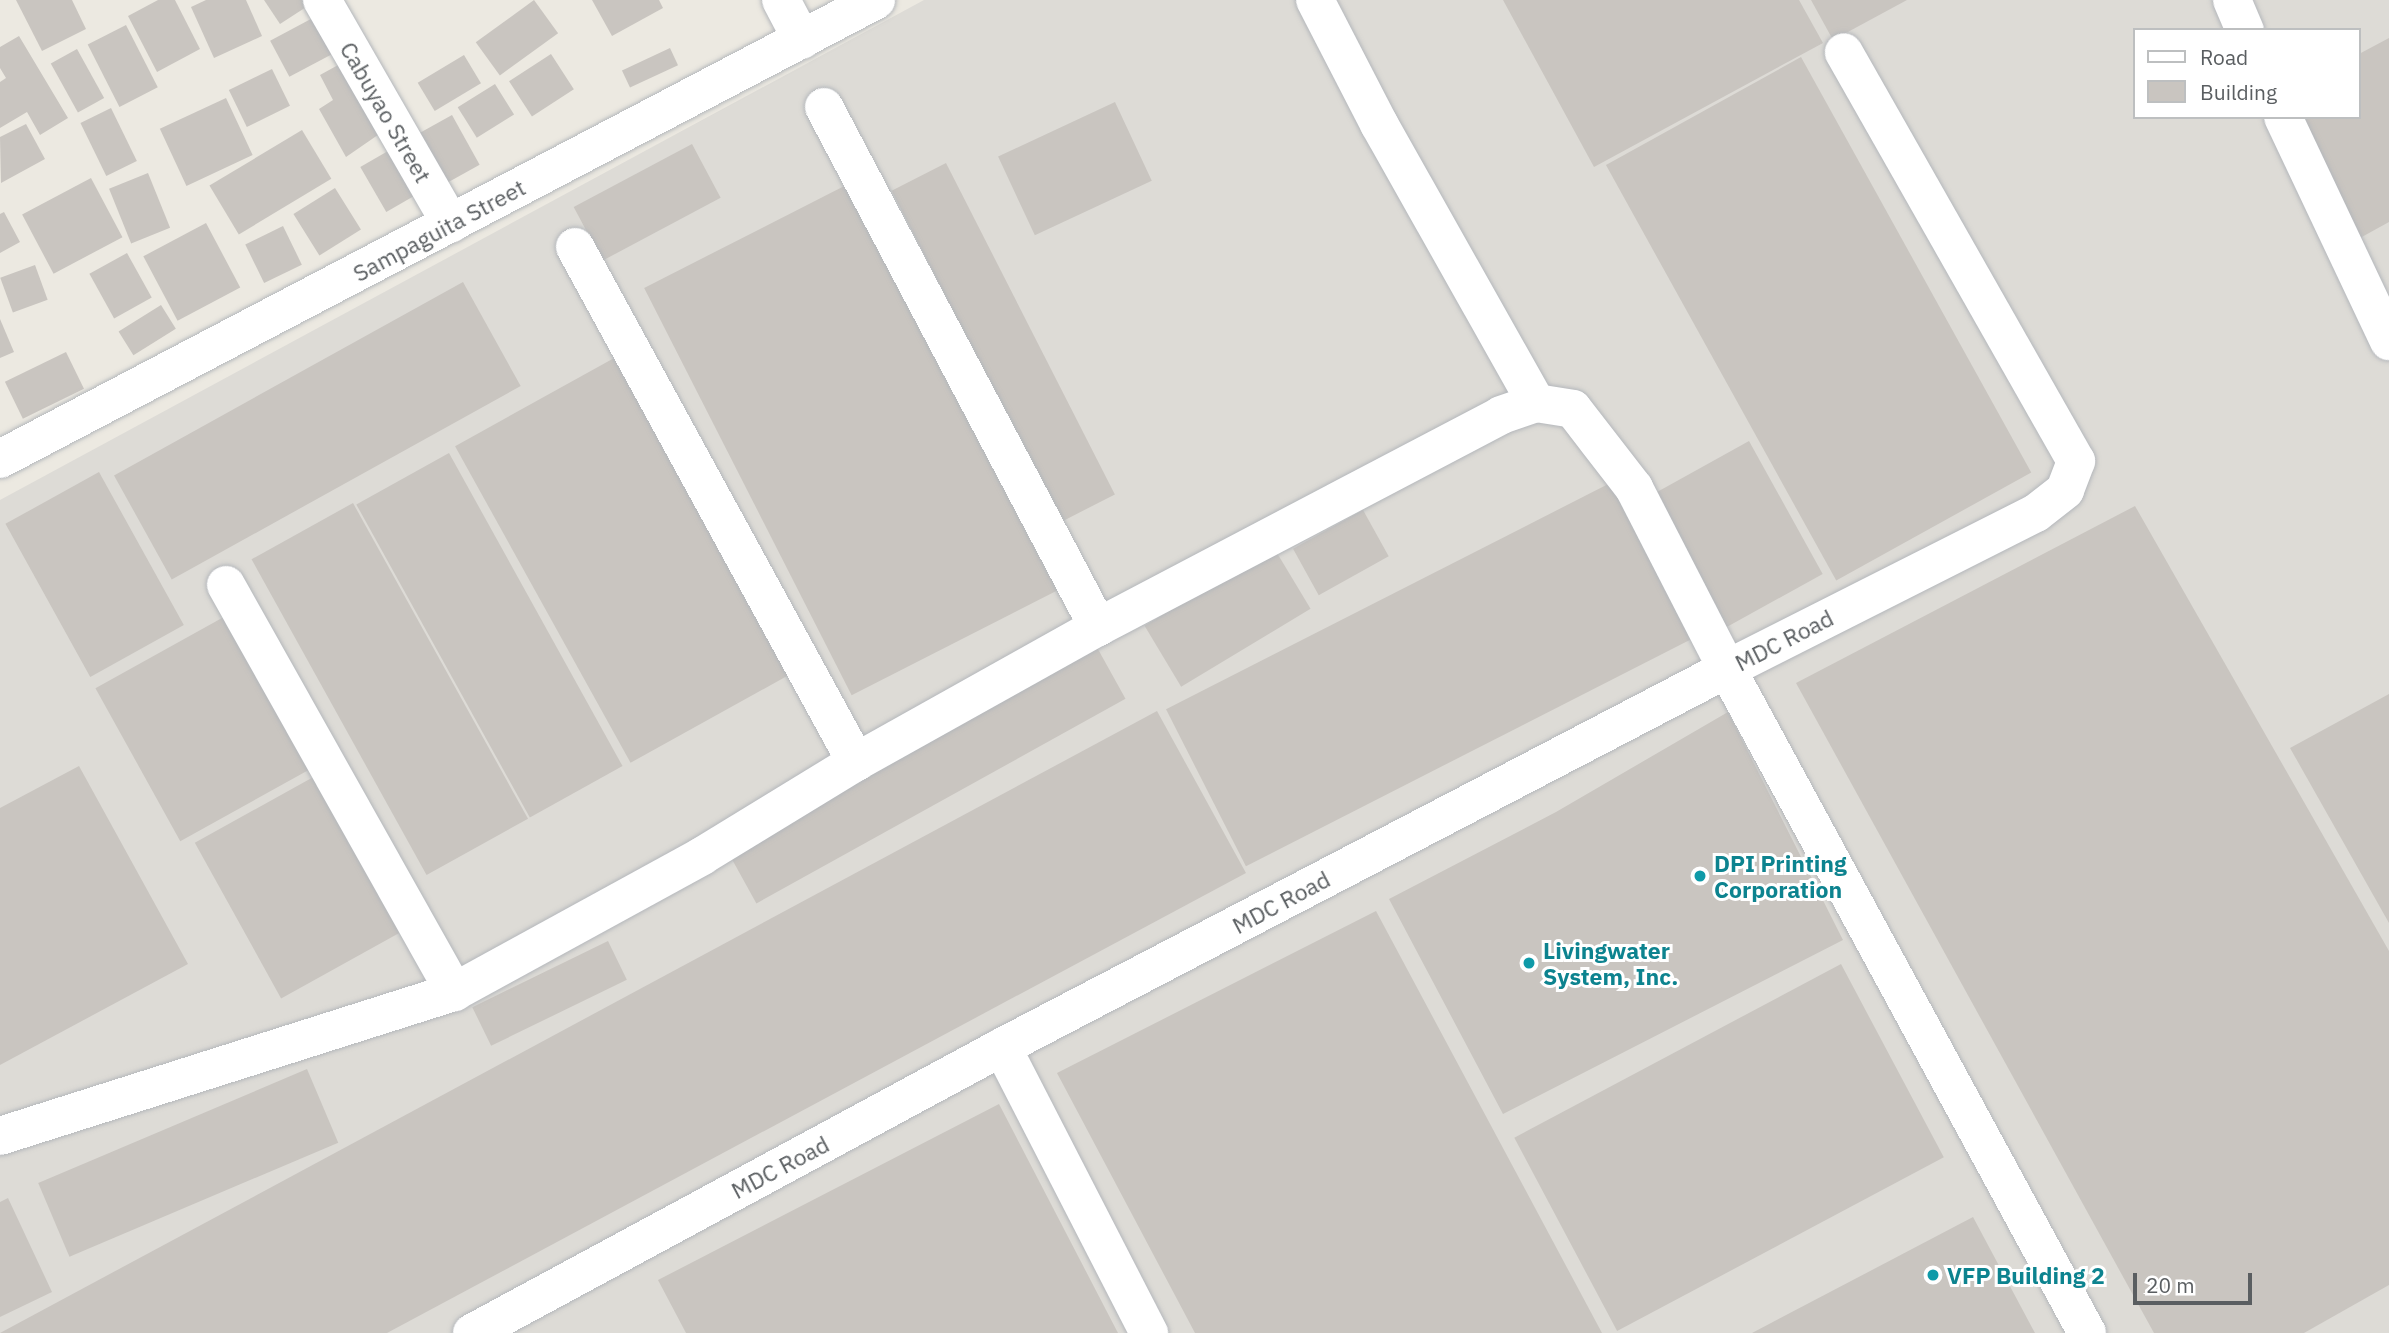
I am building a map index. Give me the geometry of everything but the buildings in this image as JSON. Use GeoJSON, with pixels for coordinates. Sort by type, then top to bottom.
{"type":"FeatureCollection","features":[{"type":"Feature","properties":{"kind":"street","name":"Cabuyao Street"},"geometry":{"type":"LineString","coordinates":[[322,0],[450,224]]}},
{"type":"Feature","properties":{"kind":"street"},"geometry":{"type":"LineString","coordinates":[[781,0],[802,40]]}},
{"type":"Feature","properties":{"kind":"street","name":"Sampaguita Street"},"geometry":{"type":"LineString","coordinates":[[0,459],[876,0]]}},
{"type":"Feature","properties":{"kind":"street"},"geometry":{"type":"LineString","coordinates":[[1315,0],[1379,124],[1536,403]]}},
{"type":"Feature","properties":{"kind":"street"},"geometry":{"type":"LineString","coordinates":[[2232,0],[2244,28]]}},
{"type":"Feature","properties":{"kind":"street","name":"MDC Road"},"geometry":{"type":"LineString","coordinates":[[472,1333],[1002,1048],[1727,669],[2036,513],[2065,490],[2076,461],[1844,52]]}},
{"type":"Feature","properties":{"kind":"street"},"geometry":{"type":"LineString","coordinates":[[824,107],[1098,627]]}},
{"type":"Feature","properties":{"kind":"street"},"geometry":{"type":"LineString","coordinates":[[2284,119],[2389,341]]}},
{"type":"Feature","properties":{"kind":"street"},"geometry":{"type":"LineString","coordinates":[[575,247],[856,762]]}},
{"type":"Feature","properties":{"kind":"street"},"geometry":{"type":"LineString","coordinates":[[0,1136],[454,992],[702,856],[856,762],[1098,627],[1501,415],[1536,403],[1573,409],[1634,488],[1727,669],[2087,1333]]}},
{"type":"Feature","properties":{"kind":"street"},"geometry":{"type":"LineString","coordinates":[[226,585],[454,992]]}},
{"type":"Feature","properties":{"kind":"street"},"geometry":{"type":"LineString","coordinates":[[1002,1048],[1149,1333]]}},
{"type":"Feature","properties":{"kind":"shaded area"},"geometry":{"type":"Polygon","coordinates":[[[924,0],[2389,0],[2389,1333],[0,1333],[0,500],[924,0]]]}},
{"type":"Feature","properties":{"kind":"place","name":"DPI Printing Corporation"},"geometry":{"type":"Point","coordinates":[1700,876]}},
{"type":"Feature","properties":{"kind":"place","name":"Livingwater System, Inc."},"geometry":{"type":"Point","coordinates":[1529,963]}},
{"type":"Feature","properties":{"kind":"place","name":"VFP Building 2"},"geometry":{"type":"Point","coordinates":[1933,1275]}}]}
